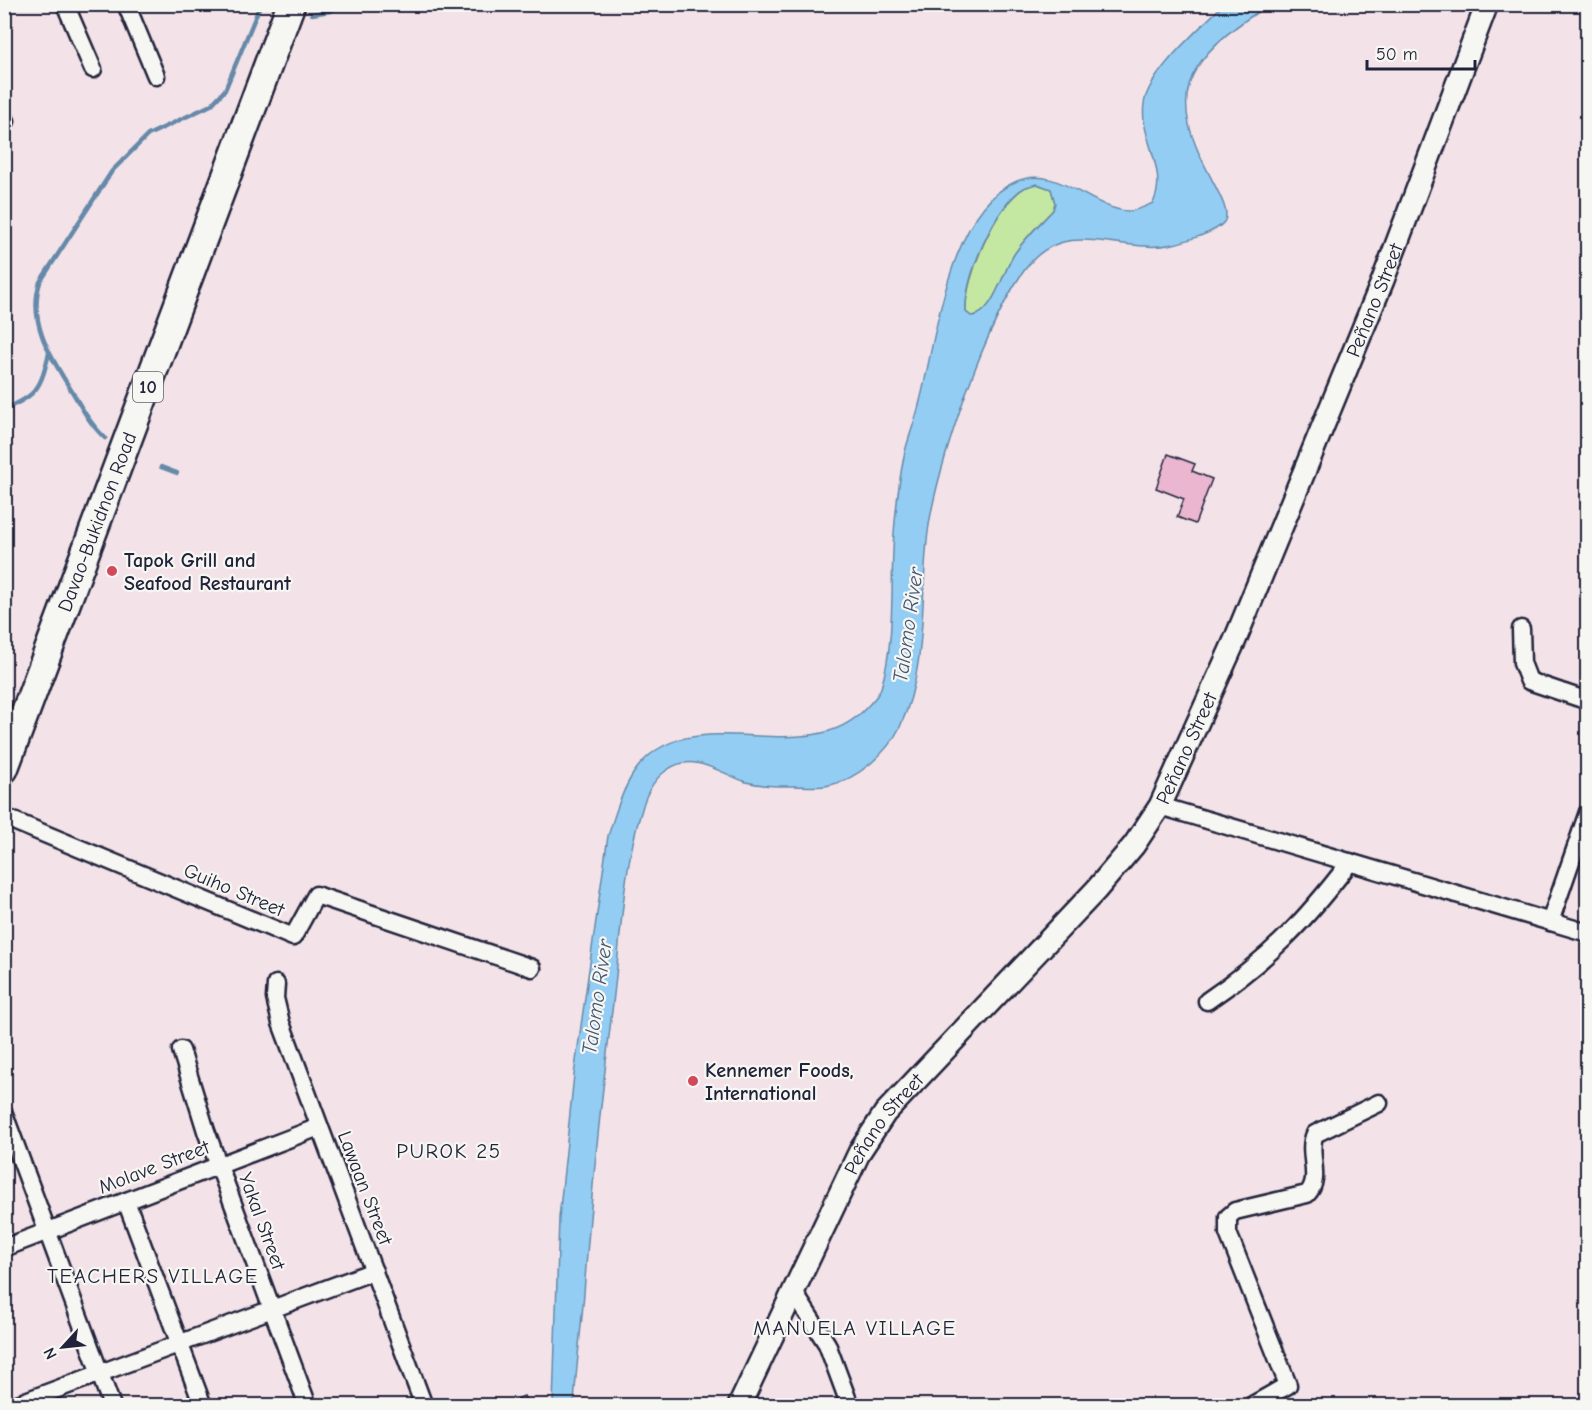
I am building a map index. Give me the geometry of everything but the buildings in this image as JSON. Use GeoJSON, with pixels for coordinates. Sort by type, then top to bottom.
{"type":"FeatureCollection","features":[{"type":"Feature","properties":{"kind":"highway","name":"Davao-Bukidnon Road"},"geometry":{"type":"LineString","coordinates":[[4,769],[291,4]]}},
{"type":"Feature","properties":{"kind":"street"},"geometry":{"type":"LineString","coordinates":[[65,4],[93,69]]}},
{"type":"Feature","properties":{"kind":"street"},"geometry":{"type":"LineString","coordinates":[[126,4],[156,76]]}},
{"type":"Feature","properties":{"kind":"street","name":"Peñano Street"},"geometry":{"type":"LineString","coordinates":[[739,1406],[860,1151],[885,1113],[1096,890],[1134,845],[1160,806],[1235,640],[1383,280],[1487,4]]}},
{"type":"Feature","properties":{"kind":"street"},"geometry":{"type":"LineString","coordinates":[[1521,629],[1524,672],[1529,681],[1587,701]]}},
{"type":"Feature","properties":{"kind":"street"},"geometry":{"type":"LineString","coordinates":[[1160,806],[1587,933]]}},
{"type":"Feature","properties":{"kind":"street"},"geometry":{"type":"LineString","coordinates":[[1550,921],[1587,812]]}},
{"type":"Feature","properties":{"kind":"street","name":"Guiho Street"},"geometry":{"type":"LineString","coordinates":[[4,817],[293,937],[316,895],[532,968]]}},
{"type":"Feature","properties":{"kind":"street"},"geometry":{"type":"LineString","coordinates":[[1208,1001],[1248,973],[1280,946],[1312,912],[1350,862]]}},
{"type":"Feature","properties":{"kind":"street","name":"Lawaan Street"},"geometry":{"type":"LineString","coordinates":[[276,984],[281,1023],[424,1406]]}},
{"type":"Feature","properties":{"kind":"street","name":"Yakal Street"},"geometry":{"type":"LineString","coordinates":[[181,1050],[219,1165],[308,1406]]}},
{"type":"Feature","properties":{"kind":"street"},"geometry":{"type":"LineString","coordinates":[[1251,1406],[1288,1384],[1228,1233],[1228,1217],[1234,1211],[1307,1194],[1315,1181],[1311,1147],[1315,1134],[1378,1103]]}},
{"type":"Feature","properties":{"kind":"street"},"geometry":{"type":"LineString","coordinates":[[4,1114],[112,1406]]}},
{"type":"Feature","properties":{"kind":"street","name":"Molave Street"},"geometry":{"type":"LineString","coordinates":[[4,1248],[319,1127]]}},
{"type":"Feature","properties":{"kind":"street"},"geometry":{"type":"LineString","coordinates":[[126,1201],[203,1406]]}},
{"type":"Feature","properties":{"kind":"street"},"geometry":{"type":"LineString","coordinates":[[12,1406],[374,1271]]}},
{"type":"Feature","properties":{"kind":"street"},"geometry":{"type":"LineString","coordinates":[[793,1291],[827,1344],[850,1406]]}},
{"type":"Feature","properties":{"kind":"green space"},"geometry":{"type":"Polygon","coordinates":[[[1037,184],[1051,189],[1055,203],[1053,210],[1015,253],[986,309],[971,316],[966,312],[970,282],[992,226],[1013,197],[1025,187],[1037,184]]]}},
{"type":"Feature","properties":{"kind":"water","name":"Talomo River"},"geometry":{"type":"Polygon","coordinates":[[[1224,4],[1269,5],[1240,24],[1212,48],[1198,66],[1188,89],[1187,113],[1192,136],[1221,198],[1226,212],[1224,222],[1206,234],[1166,245],[1145,246],[1085,240],[1057,244],[1043,251],[1031,262],[1015,285],[998,315],[982,352],[953,431],[942,470],[928,532],[919,656],[915,680],[900,727],[888,746],[861,771],[830,785],[811,787],[757,784],[697,763],[687,763],[667,770],[654,782],[648,792],[635,833],[623,905],[597,1148],[574,1405],[553,1405],[559,1218],[574,1075],[608,836],[625,789],[633,774],[656,750],[683,739],[714,735],[779,737],[811,735],[841,727],[866,708],[877,696],[886,669],[889,650],[894,533],[902,465],[949,278],[975,218],[994,196],[1017,181],[1032,177],[1047,178],[1061,183],[1115,209],[1132,211],[1153,203],[1158,178],[1144,117],[1144,104],[1148,92],[1177,51],[1224,4]],[[1037,184],[1025,187],[1002,210],[975,263],[966,298],[966,312],[971,316],[986,309],[1015,253],[1053,210],[1055,203],[1051,189],[1037,184]]]}},
{"type":"Feature","properties":{"kind":"waterway"},"geometry":{"type":"LineString","coordinates":[[312,14],[330,11],[344,4]]}},
{"type":"Feature","properties":{"kind":"waterway"},"geometry":{"type":"LineString","coordinates":[[105,438],[83,411],[44,340],[37,312],[40,282],[112,171],[148,135],[211,105],[225,90],[259,8]]}},
{"type":"Feature","properties":{"kind":"waterway"},"geometry":{"type":"LineString","coordinates":[[4,409],[24,399],[36,388],[49,353]]}},
{"type":"Feature","properties":{"kind":"waterway"},"geometry":{"type":"LineString","coordinates":[[161,467],[177,473]]}},
{"type":"Feature","properties":{"kind":"place","name":"Tapok Grill and Seafood Restaurant"},"geometry":{"type":"Point","coordinates":[112,571]}},
{"type":"Feature","properties":{"kind":"place","name":"Kennemer Foods, International"},"geometry":{"type":"Point","coordinates":[693,1081]}},
{"type":"Feature","properties":{"kind":"district","name":"PUROK 25"},"geometry":{"type":"Point","coordinates":[449,1151]}},
{"type":"Feature","properties":{"kind":"district","name":"TEACHERS VILLAGE"},"geometry":{"type":"Point","coordinates":[153,1276]}},
{"type":"Feature","properties":{"kind":"district","name":"MANUELA VILLAGE"},"geometry":{"type":"Point","coordinates":[855,1328]}}]}
